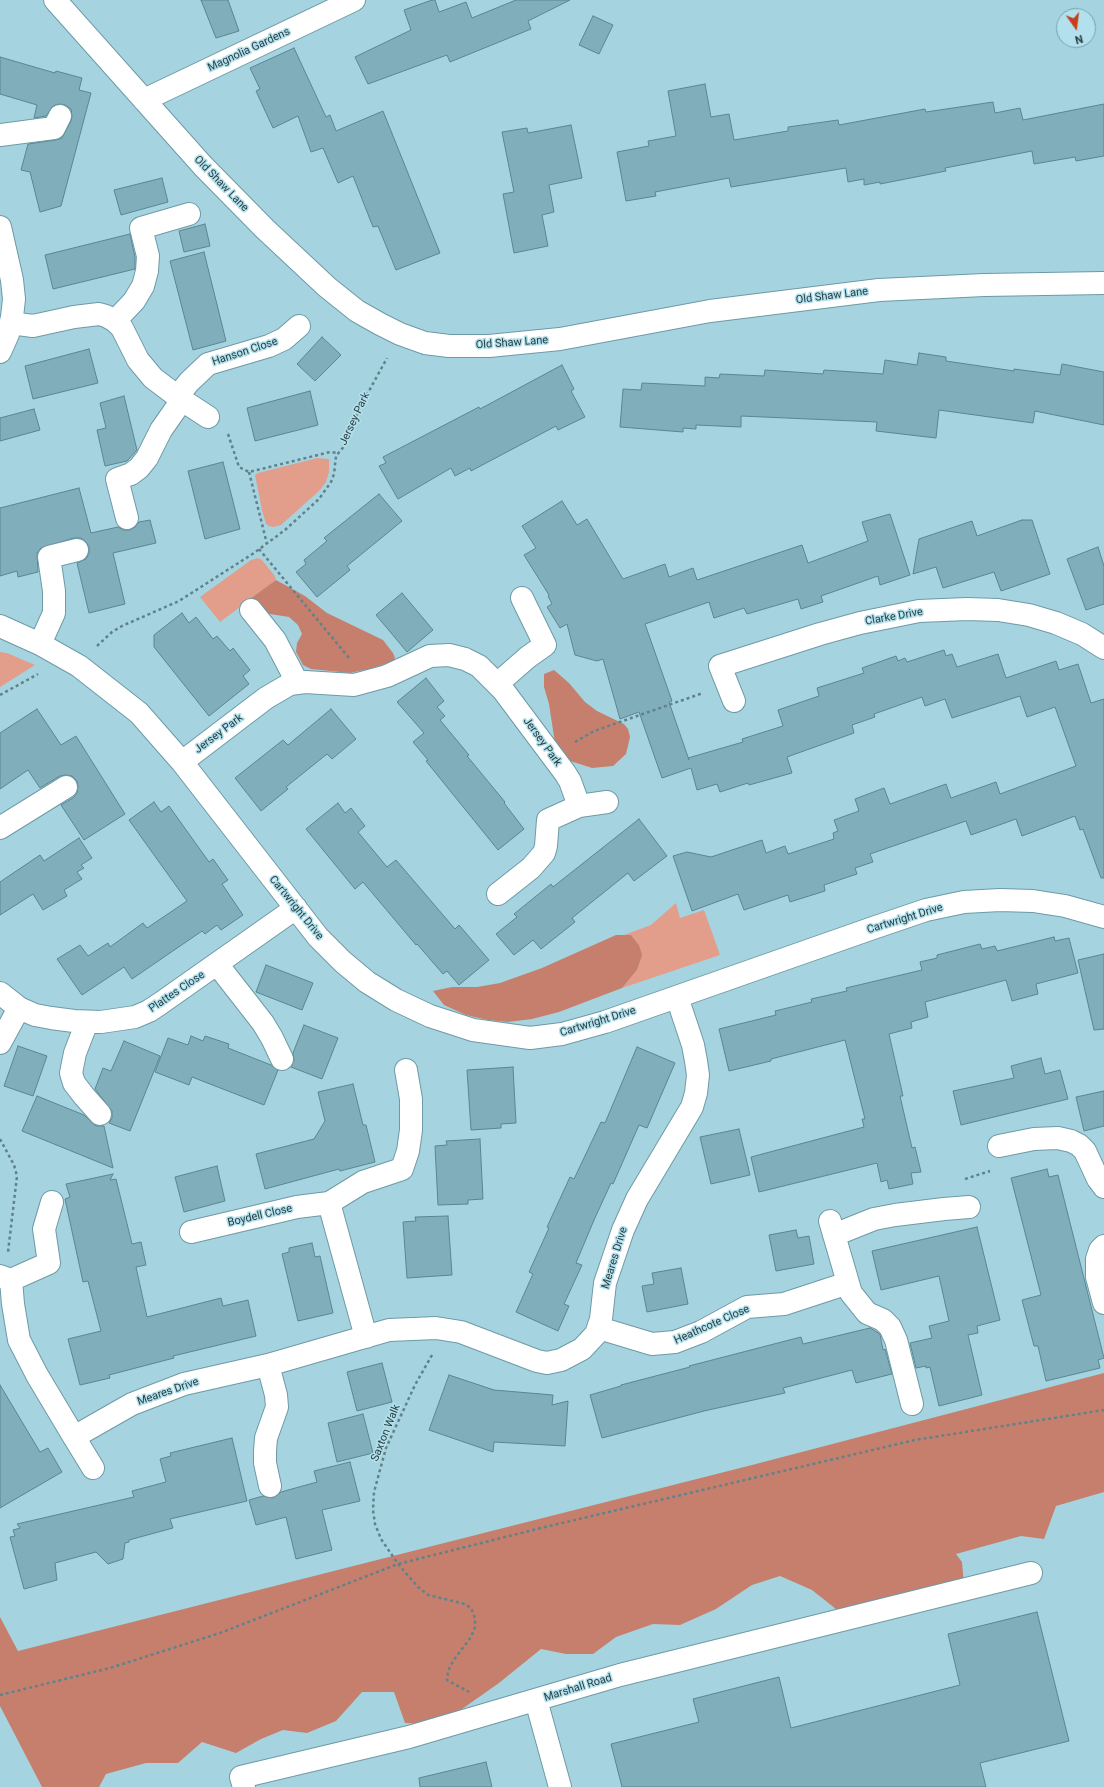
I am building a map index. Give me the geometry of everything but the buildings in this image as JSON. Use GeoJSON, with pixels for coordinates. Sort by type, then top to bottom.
{"type":"FeatureCollection","features":[{"type":"Feature","properties":{"kind":"street","name":"Old Shaw Lane"},"geometry":{"type":"LineString","coordinates":[[55,0],[218,182],[265,229],[321,281],[357,311],[400,334],[425,343],[449,346],[489,346],[560,339],[710,311],[879,290],[984,285],[1104,283]]}},
{"type":"Feature","properties":{"kind":"street","name":"Magnolia Gardens"},"geometry":{"type":"LineString","coordinates":[[144,100],[354,0]]}},
{"type":"Feature","properties":{"kind":"street"},"geometry":{"type":"LineString","coordinates":[[0,135],[54,128],[60,116]]}},
{"type":"Feature","properties":{"kind":"street"},"geometry":{"type":"LineString","coordinates":[[115,321],[134,301],[143,286],[147,271],[148,256],[141,228],[189,214]]}},
{"type":"Feature","properties":{"kind":"street"},"geometry":{"type":"LineString","coordinates":[[0,227],[12,280],[14,299],[11,323],[0,352]]}},
{"type":"Feature","properties":{"kind":"street"},"geometry":{"type":"LineString","coordinates":[[11,323],[33,326],[74,317],[99,314],[106,316],[115,321],[126,335],[144,369],[180,399],[208,417]]}},
{"type":"Feature","properties":{"kind":"street","name":"Hanson Close"},"geometry":{"type":"LineString","coordinates":[[127,518],[117,479],[131,474],[139,468],[147,458],[161,430],[189,382],[208,364],[269,346],[284,339],[299,326]]}},
{"type":"Feature","properties":{"kind":"street"},"geometry":{"type":"LineString","coordinates":[[48,648],[54,609],[49,557],[77,550]]}},
{"type":"Feature","properties":{"kind":"street"},"geometry":{"type":"LineString","coordinates":[[497,684],[528,657],[545,645],[522,598]]}},
{"type":"Feature","properties":{"kind":"street","name":"Clarke Drive"},"geometry":{"type":"LineString","coordinates":[[731,693],[720,666],[820,634],[860,623],[919,611],[967,609],[998,610],[1028,615],[1056,623],[1082,634],[1104,648]]}},
{"type":"Feature","properties":{"kind":"street"},"geometry":{"type":"LineString","coordinates":[[251,610],[275,640],[298,682]]}},
{"type":"Feature","properties":{"kind":"street","name":"Cartwright Drive"},"geometry":{"type":"LineString","coordinates":[[0,626],[48,648],[80,666],[139,713],[182,762],[318,937],[343,962],[367,982],[396,1000],[430,1016],[474,1030],[503,1036],[530,1038],[562,1034],[605,1022],[926,910],[964,902],[1000,900],[1033,901],[1065,906],[1104,918]]}},
{"type":"Feature","properties":{"kind":"street","name":"Jersey Park"},"geometry":{"type":"LineString","coordinates":[[182,762],[266,698],[284,687],[298,682],[318,682],[346,685],[369,681],[387,676],[430,656],[449,655],[472,662],[497,684],[552,755],[570,781],[579,806]]}},
{"type":"Feature","properties":{"kind":"street"},"geometry":{"type":"LineString","coordinates":[[0,828],[66,787]]}},
{"type":"Feature","properties":{"kind":"street"},"geometry":{"type":"LineString","coordinates":[[498,894],[531,868],[544,853],[548,820],[579,806],[607,802]]}},
{"type":"Feature","properties":{"kind":"street","name":"Plattes Close"},"geometry":{"type":"LineString","coordinates":[[0,993],[19,1008],[40,1016],[87,1022],[119,1020],[149,1011],[296,908]]}},
{"type":"Feature","properties":{"kind":"street"},"geometry":{"type":"LineString","coordinates":[[217,964],[262,1023],[272,1038],[282,1059]]}},
{"type":"Feature","properties":{"kind":"street","name":"Meares Drive"},"geometry":{"type":"LineString","coordinates":[[74,1436],[149,1397],[184,1384],[268,1365],[389,1330],[436,1328],[461,1332],[537,1361],[547,1363],[561,1360],[582,1349],[596,1334],[599,1328],[606,1283],[623,1230],[637,1199],[684,1123],[692,1107],[698,1075],[695,1056],[676,997]]}},
{"type":"Feature","properties":{"kind":"street"},"geometry":{"type":"LineString","coordinates":[[0,1043],[19,1008]]}},
{"type":"Feature","properties":{"kind":"street"},"geometry":{"type":"LineString","coordinates":[[87,1022],[75,1053],[71,1073],[74,1083],[100,1114]]}},
{"type":"Feature","properties":{"kind":"street","name":"Boydell Close"},"geometry":{"type":"LineString","coordinates":[[191,1232],[297,1207],[329,1203],[363,1182],[402,1169],[405,1164],[411,1130],[411,1111],[406,1070]]}},
{"type":"Feature","properties":{"kind":"street"},"geometry":{"type":"LineString","coordinates":[[999,1146],[1034,1140],[1058,1138],[1071,1141],[1079,1145],[1085,1151],[1098,1179],[1104,1187]]}},
{"type":"Feature","properties":{"kind":"street"},"geometry":{"type":"LineString","coordinates":[[52,1202],[44,1229],[44,1243],[49,1263],[5,1278],[20,1340],[37,1375],[93,1468]]}},
{"type":"Feature","properties":{"kind":"street"},"geometry":{"type":"LineString","coordinates":[[329,1203],[366,1337]]}},
{"type":"Feature","properties":{"kind":"street"},"geometry":{"type":"LineString","coordinates":[[912,1404],[896,1340],[890,1327],[883,1320],[867,1313],[856,1301],[848,1283],[832,1228],[895,1215],[944,1208],[970,1207]]}},
{"type":"Feature","properties":{"kind":"street"},"geometry":{"type":"LineString","coordinates":[[1104,1246],[1100,1250],[1097,1259],[1098,1277],[1104,1303]]}},
{"type":"Feature","properties":{"kind":"street","name":"Heathcote Close"},"geometry":{"type":"LineString","coordinates":[[599,1328],[652,1344],[675,1342],[701,1332],[747,1307],[784,1304],[848,1283]]}},
{"type":"Feature","properties":{"kind":"street"},"geometry":{"type":"LineString","coordinates":[[268,1365],[275,1389],[277,1406],[266,1438],[264,1451],[264,1463],[270,1486]]}},
{"type":"Feature","properties":{"kind":"street","name":"Marshall Road"},"geometry":{"type":"LineString","coordinates":[[244,1787],[241,1777],[409,1738],[620,1675],[1031,1573]]}},
{"type":"Feature","properties":{"kind":"street","name":"Marshall Road"},"geometry":{"type":"LineString","coordinates":[[536,1700],[560,1787]]}},
{"type":"Feature","properties":{"kind":"path","name":"Jersey Park"},"geometry":{"type":"LineString","coordinates":[[80,666],[112,632],[130,622],[179,601],[267,544],[304,514],[319,499],[331,482],[335,468],[335,460],[346,444],[366,394],[400,334]]}},
{"type":"Feature","properties":{"kind":"path"},"geometry":{"type":"LineString","coordinates":[[208,417],[219,424],[228,433],[239,467],[250,472],[330,452],[339,453]]}},
{"type":"Feature","properties":{"kind":"path"},"geometry":{"type":"LineString","coordinates":[[250,472],[267,544]]}},
{"type":"Feature","properties":{"kind":"path"},"geometry":{"type":"LineString","coordinates":[[259,549],[369,681]]}},
{"type":"Feature","properties":{"kind":"path"},"geometry":{"type":"LineString","coordinates":[[0,695],[42,672],[48,667],[48,648]]}},
{"type":"Feature","properties":{"kind":"path"},"geometry":{"type":"LineString","coordinates":[[552,755],[594,731],[731,693]]}},
{"type":"Feature","properties":{"kind":"path"},"geometry":{"type":"LineString","coordinates":[[0,1139],[14,1164],[17,1176],[5,1278]]}},
{"type":"Feature","properties":{"kind":"path","name":"Saxton Walk"},"geometry":{"type":"LineString","coordinates":[[446,1330],[415,1385],[386,1448],[374,1492],[373,1510],[375,1524],[381,1539],[398,1564],[418,1587],[428,1594],[465,1604],[471,1608],[475,1618],[475,1627],[471,1636],[453,1661],[448,1671],[447,1680],[467,1690],[480,1716]]}},
{"type":"Feature","properties":{"kind":"path"},"geometry":{"type":"LineString","coordinates":[[0,1695],[110,1668],[220,1633],[398,1564],[545,1527],[915,1440],[1104,1410]]}},
{"type":"Feature","properties":{"kind":"shaded area"},"geometry":{"type":"Polygon","coordinates":[[[317,458],[329,459],[329,472],[326,482],[319,491],[281,525],[273,527],[266,524],[255,475],[317,458]]]}},
{"type":"Feature","properties":{"kind":"shaded area"},"geometry":{"type":"Polygon","coordinates":[[[258,558],[262,560],[275,576],[276,580],[220,622],[200,597],[251,560],[258,558]]]}},
{"type":"Feature","properties":{"kind":"shaded area"},"geometry":{"type":"Polygon","coordinates":[[[276,580],[305,596],[327,613],[383,640],[393,653],[395,658],[393,661],[373,668],[350,673],[311,669],[303,665],[296,652],[297,643],[302,634],[298,625],[289,617],[264,613],[257,609],[250,599],[276,580]]]}},
{"type":"Feature","properties":{"kind":"shaded area"},"geometry":{"type":"Polygon","coordinates":[[[0,652],[7,653],[35,665],[0,687],[0,652]]]}},
{"type":"Feature","properties":{"kind":"shaded area"},"geometry":{"type":"Polygon","coordinates":[[[554,670],[569,683],[585,702],[597,711],[624,724],[628,729],[630,737],[626,754],[613,766],[592,768],[564,759],[555,743],[549,704],[544,687],[544,674],[554,670]]]}},
{"type":"Feature","properties":{"kind":"shaded area"},"geometry":{"type":"Polygon","coordinates":[[[676,903],[680,918],[704,910],[720,955],[622,988],[637,970],[639,945],[631,935],[624,935],[651,925],[676,903]]]}},
{"type":"Feature","properties":{"kind":"shaded area"},"geometry":{"type":"Polygon","coordinates":[[[616,935],[631,935],[639,945],[642,955],[637,970],[622,988],[559,1012],[532,1019],[508,1022],[488,1020],[466,1015],[444,1005],[433,991],[452,987],[477,987],[500,983],[542,968],[616,935]]]}},
{"type":"Feature","properties":{"kind":"shaded area"},"geometry":{"type":"Polygon","coordinates":[[[1104,1373],[1104,1492],[1056,1506],[1044,1539],[1021,1536],[956,1554],[962,1562],[964,1585],[841,1613],[812,1590],[780,1576],[752,1585],[716,1609],[680,1625],[653,1624],[616,1637],[593,1654],[566,1654],[541,1649],[499,1683],[462,1709],[429,1724],[405,1723],[394,1692],[362,1692],[336,1721],[307,1733],[283,1730],[261,1739],[236,1753],[202,1742],[178,1763],[146,1763],[106,1774],[99,1787],[42,1787],[0,1706],[0,1617],[18,1651],[752,1465],[1104,1373]]]}}]}
